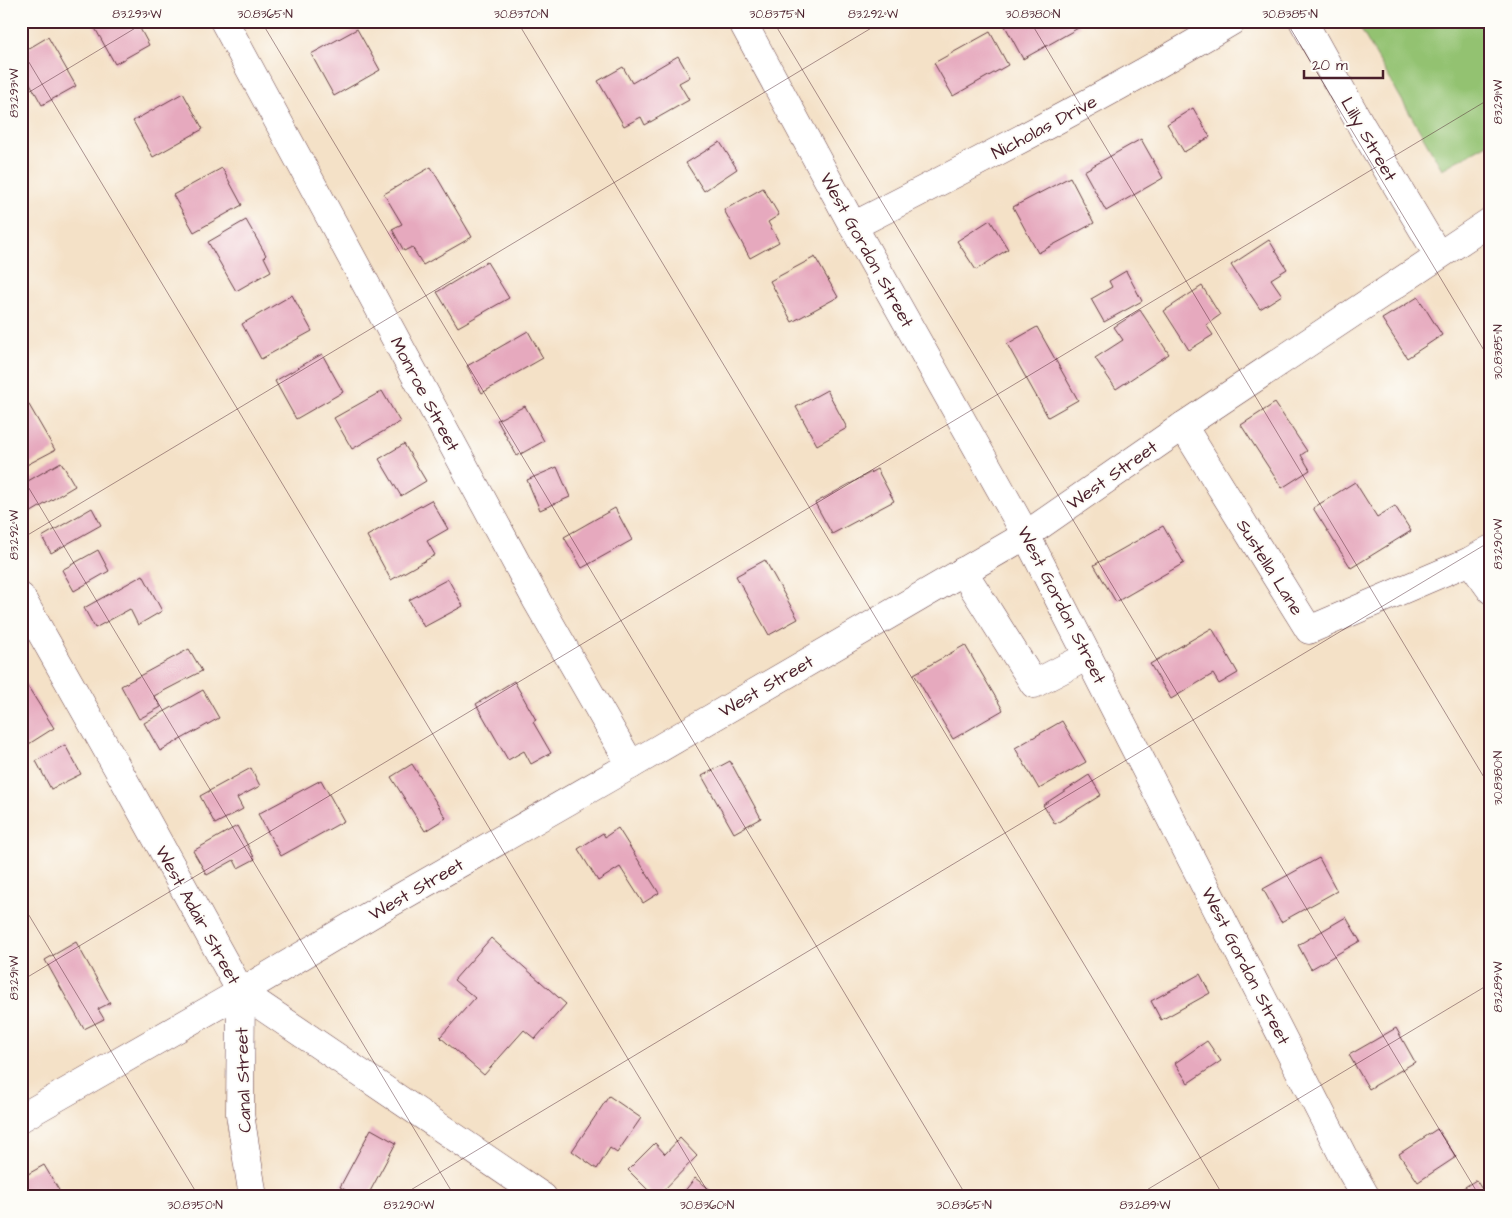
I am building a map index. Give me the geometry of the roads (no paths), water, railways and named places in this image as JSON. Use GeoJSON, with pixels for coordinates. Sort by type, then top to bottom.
{"type":"FeatureCollection","features":[{"type":"Feature","properties":{"kind":"street","name":"Monroe Street"},"geometry":{"type":"LineString","coordinates":[[224,21],[537,600],[631,765]]}},
{"type":"Feature","properties":{"kind":"street","name":"West Gordon Street"},"geometry":{"type":"LineString","coordinates":[[742,21],[853,226],[1026,535],[1341,1153],[1366,1197]]}},
{"type":"Feature","properties":{"kind":"street","name":"Nicholas Drive"},"geometry":{"type":"LineString","coordinates":[[853,226],[1142,74],[1232,21]]}},
{"type":"Feature","properties":{"kind":"street","name":"Lilly Street"},"geometry":{"type":"LineString","coordinates":[[1303,21],[1362,127],[1438,255]]}},
{"type":"Feature","properties":{"kind":"street","name":"West Street"},"geometry":{"type":"LineString","coordinates":[[21,1118],[1026,535],[1183,426],[1491,221]]}},
{"type":"Feature","properties":{"kind":"street","name":"Sustella Lane"},"geometry":{"type":"LineString","coordinates":[[1183,426],[1308,630],[1481,555],[1491,590]]}},
{"type":"Feature","properties":{"kind":"street"},"geometry":{"type":"LineString","coordinates":[[963,571],[1034,684],[1088,656]]}},
{"type":"Feature","properties":{"kind":"street","name":"West Adair Street"},"geometry":{"type":"LineString","coordinates":[[21,597],[241,992],[544,1197]]}},
{"type":"Feature","properties":{"kind":"street","name":"Canal Street"},"geometry":{"type":"LineString","coordinates":[[241,992],[240,1114],[253,1197]]}}]}
